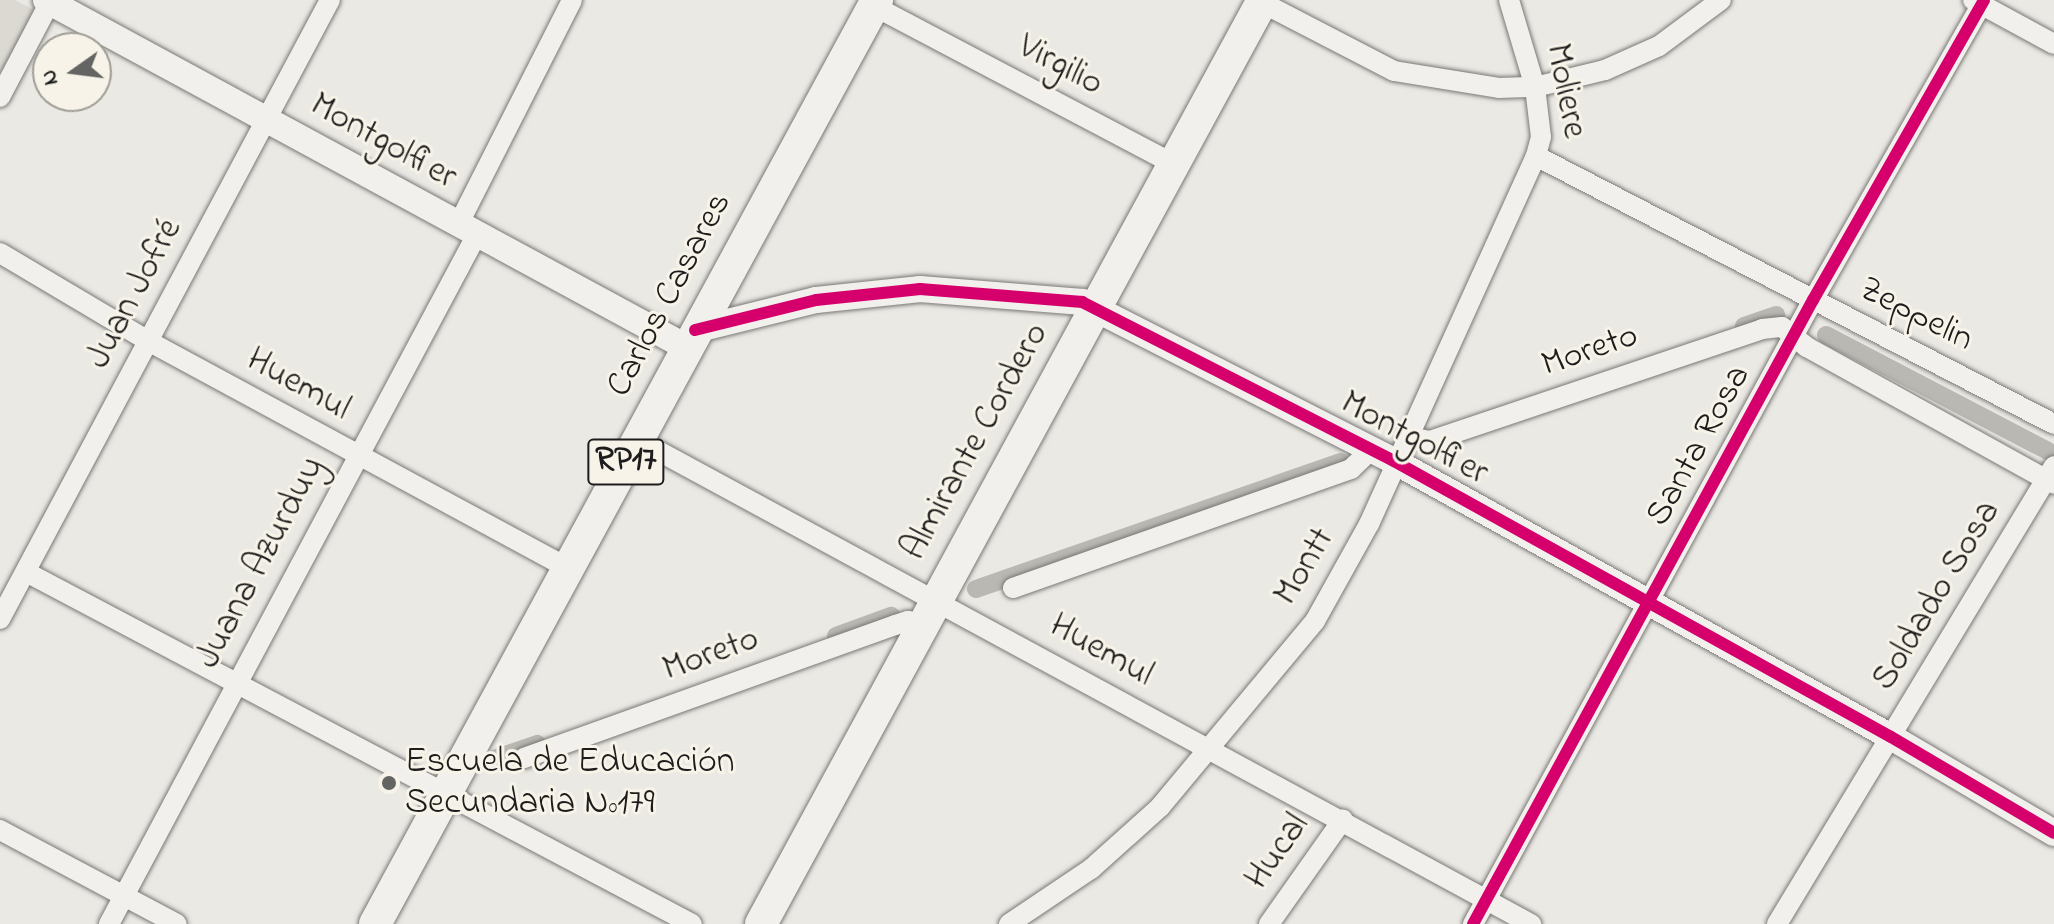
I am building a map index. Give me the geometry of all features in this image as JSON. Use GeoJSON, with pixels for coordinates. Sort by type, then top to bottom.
{"type":"FeatureCollection","features":[{"type":"Feature","properties":{"kind":"main road","name":"Almirante Cordero"},"geometry":{"type":"LineString","coordinates":[[761,924],[1260,1]]}},
{"type":"Feature","properties":{"kind":"main road","name":"Carlos Casares"},"geometry":{"type":"LineString","coordinates":[[375,924],[875,3]]}},
{"type":"Feature","properties":{"kind":"street","name":"Juan Jofré"},"geometry":{"type":"LineString","coordinates":[[0,619],[330,0]]}},
{"type":"Feature","properties":{"kind":"street","name":"Juana Azurduy"},"geometry":{"type":"LineString","coordinates":[[109,924],[356,456],[467,230],[572,0]]}},
{"type":"Feature","properties":{"kind":"street","name":"Moliere"},"geometry":{"type":"LineString","coordinates":[[1509,0],[1535,87],[1541,137],[1536,156],[1621,197]]}},
{"type":"Feature","properties":{"kind":"street"},"geometry":{"type":"LineString","coordinates":[[1260,1],[1394,71],[1462,86],[1535,87],[1626,62],[1686,29],[1721,0]]}},
{"type":"Feature","properties":{"kind":"street","name":"Montgolfier"},"geometry":{"type":"LineString","coordinates":[[49,1],[467,230],[690,339],[816,300],[920,289],[1069,298],[1095,307],[1383,455],[1891,737],[2054,833]]}},
{"type":"Feature","properties":{"kind":"street"},"geometry":{"type":"LineString","coordinates":[[0,97],[49,1]]}},
{"type":"Feature","properties":{"kind":"street"},"geometry":{"type":"LineString","coordinates":[[1979,1],[2054,44]]}},
{"type":"Feature","properties":{"kind":"street","name":"Santa Rosa"},"geometry":{"type":"LineString","coordinates":[[1473,924],[1979,1]]}},
{"type":"Feature","properties":{"kind":"street","name":"Virgilio"},"geometry":{"type":"LineString","coordinates":[[875,3],[1172,163]]}},
{"type":"Feature","properties":{"kind":"street","name":"Montt"},"geometry":{"type":"LineString","coordinates":[[1009,924],[1101,860],[1160,807],[1315,621],[1350,564],[1383,455],[1406,436],[1536,156]]}},
{"type":"Feature","properties":{"kind":"street","name":"Zeppelin"},"geometry":{"type":"LineString","coordinates":[[1621,197],[2054,424]]}},
{"type":"Feature","properties":{"kind":"street","name":"Huemul"},"geometry":{"type":"LineString","coordinates":[[0,253],[148,341],[567,568]]}},
{"type":"Feature","properties":{"kind":"street","name":"Moreto"},"geometry":{"type":"LineString","coordinates":[[1406,436],[1430,441],[1762,329],[1782,327],[1794,336]]}},
{"type":"Feature","properties":{"kind":"street"},"geometry":{"type":"LineString","coordinates":[[1794,336],[2051,477]]}},
{"type":"Feature","properties":{"kind":"street","name":"Huemul"},"geometry":{"type":"LineString","coordinates":[[638,440],[928,612],[1210,749],[1531,924]]}},
{"type":"Feature","properties":{"kind":"street"},"geometry":{"type":"LineString","coordinates":[[1013,588],[1383,455]]}},
{"type":"Feature","properties":{"kind":"street","name":"Soldado Sosa"},"geometry":{"type":"LineString","coordinates":[[1777,924],[2051,477]]}},
{"type":"Feature","properties":{"kind":"street"},"geometry":{"type":"LineString","coordinates":[[26,572],[446,791],[692,924]]}},
{"type":"Feature","properties":{"kind":"street","name":"Moreto"},"geometry":{"type":"LineString","coordinates":[[524,758],[928,612]]}},
{"type":"Feature","properties":{"kind":"street","name":"Hucal"},"geometry":{"type":"LineString","coordinates":[[1269,924],[1343,819]]}},
{"type":"Feature","properties":{"kind":"street"},"geometry":{"type":"LineString","coordinates":[[0,830],[177,924]]}},
{"type":"Feature","properties":{"kind":"shaded area"},"geometry":{"type":"Polygon","coordinates":[[[0,0],[15,0],[36,11],[0,74],[0,0]]]}},
{"type":"Feature","properties":{"kind":"waterway"},"geometry":{"type":"LineString","coordinates":[[1744,326],[1776,315]]}},
{"type":"Feature","properties":{"kind":"waterway"},"geometry":{"type":"LineString","coordinates":[[1826,335],[2048,451]]}},
{"type":"Feature","properties":{"kind":"waterway"},"geometry":{"type":"LineString","coordinates":[[976,589],[1340,462]]}},
{"type":"Feature","properties":{"kind":"waterway"},"geometry":{"type":"LineString","coordinates":[[836,636],[891,616]]}},
{"type":"Feature","properties":{"kind":"waterway"},"geometry":{"type":"LineString","coordinates":[[491,760],[537,744]]}},
{"type":"Feature","properties":{"kind":"cycle path"},"geometry":{"type":"LineString","coordinates":[[1473,924],[1813,300],[1984,0]]}},
{"type":"Feature","properties":{"kind":"cycle path"},"geometry":{"type":"LineString","coordinates":[[695,330],[816,300],[920,289],[1082,302],[1394,461],[1891,737],[2054,833]]}},
{"type":"Feature","properties":{"kind":"place","name":"Escuela de Educación Secundaria Nº179"},"geometry":{"type":"Point","coordinates":[389,783]}}]}
